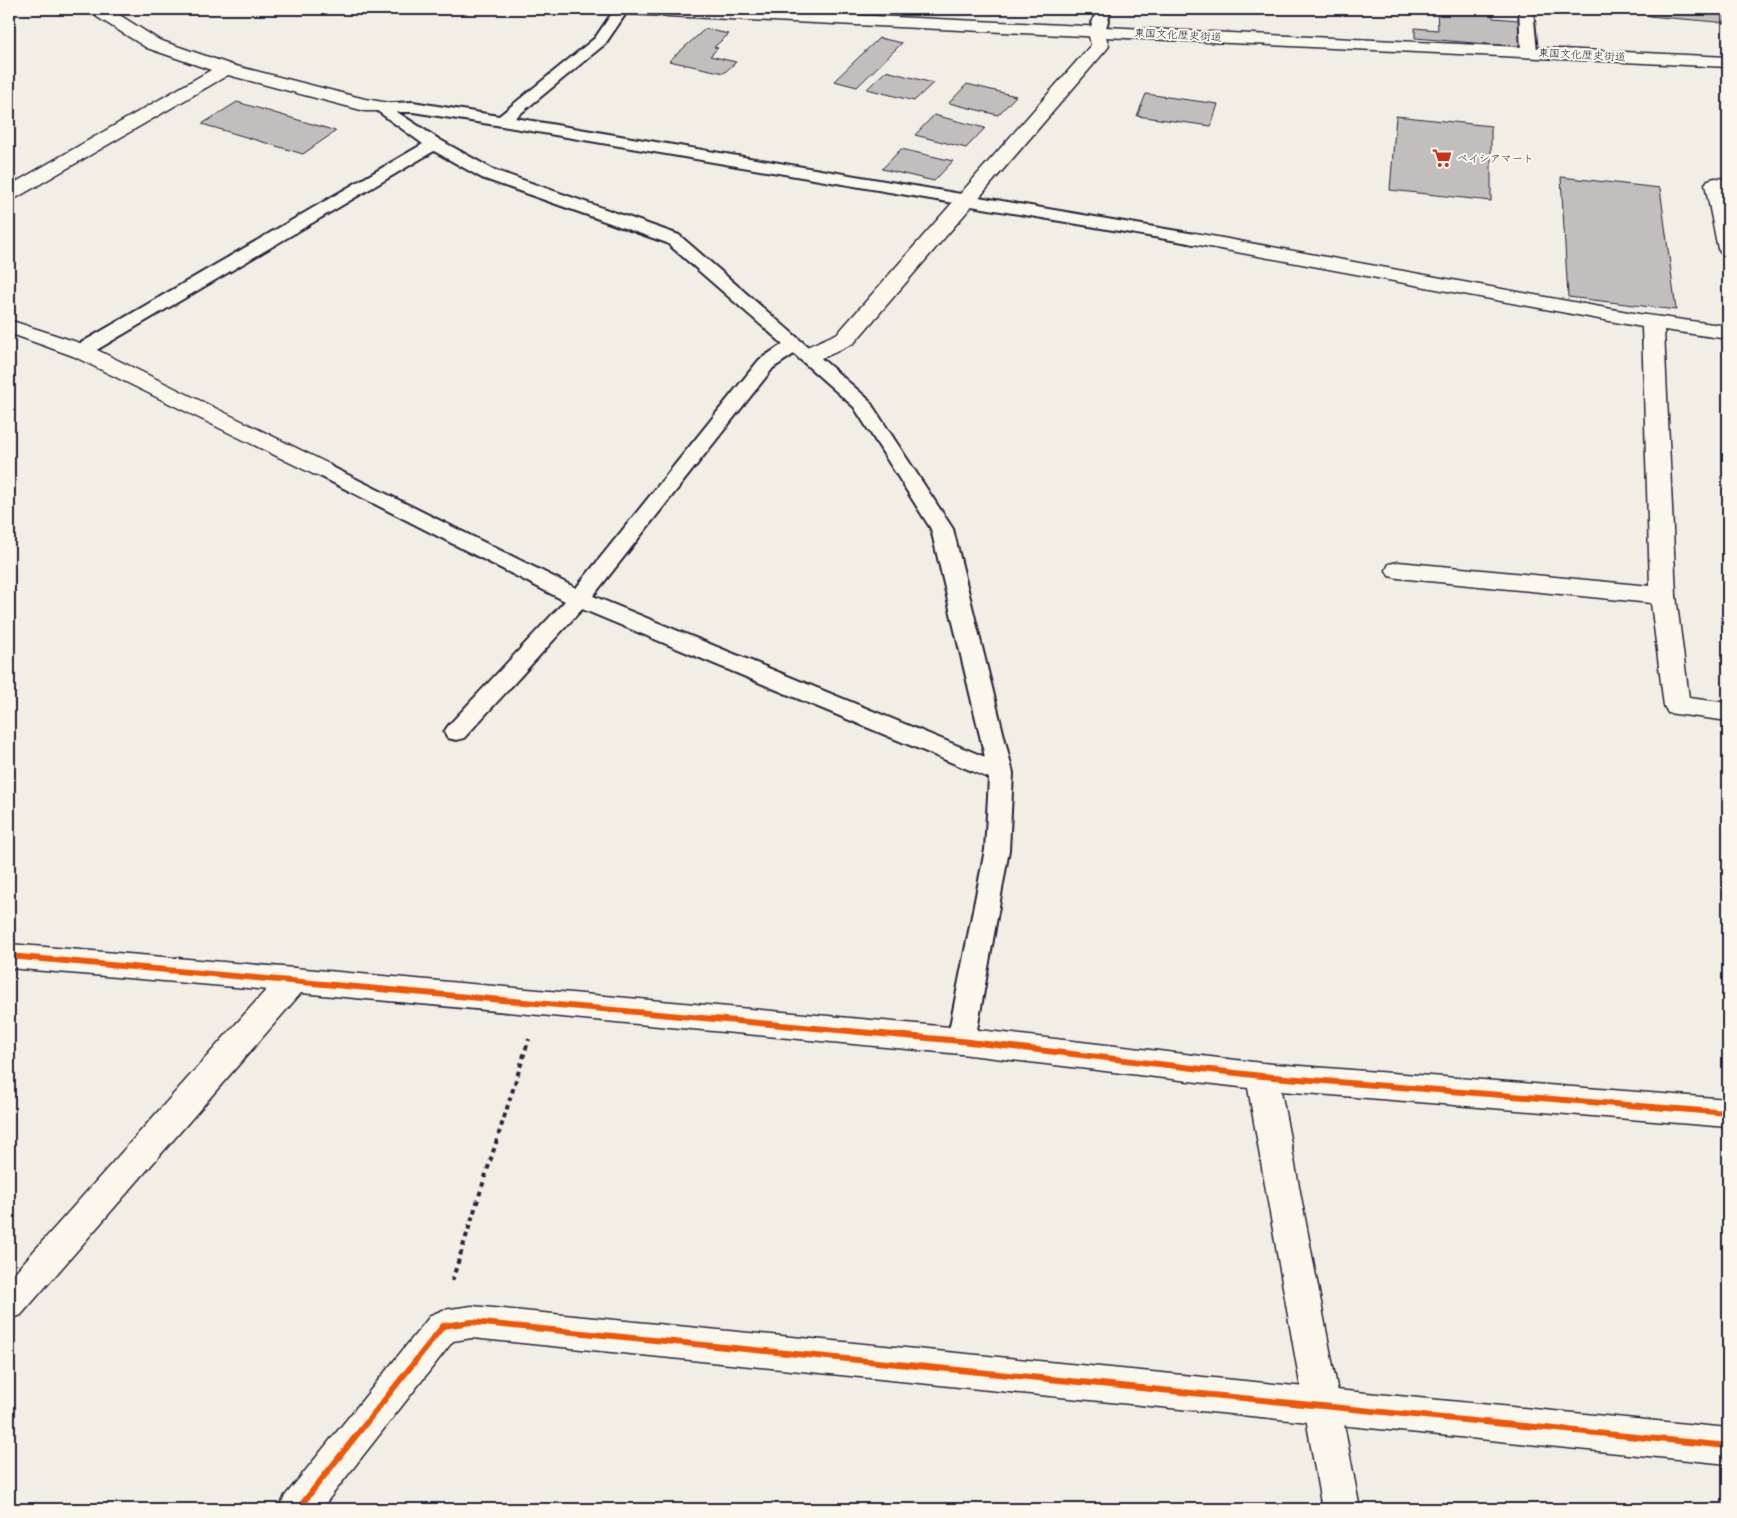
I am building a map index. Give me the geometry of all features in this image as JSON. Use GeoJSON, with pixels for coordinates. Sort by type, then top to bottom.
{"type":"FeatureCollection","features":[{"type":"Feature","properties":{"kind":"main road"},"geometry":{"type":"LineString","coordinates":[[102,9],[103,13],[153,44],[226,70],[365,105],[382,107]]}},
{"type":"Feature","properties":{"kind":"main road","name":"東国文化歴史街道"},"geometry":{"type":"LineString","coordinates":[[627,9],[1728,62]]}},
{"type":"Feature","properties":{"kind":"main road"},"geometry":{"type":"LineString","coordinates":[[802,350],[846,338],[968,201],[1100,46],[1097,32]]}},
{"type":"Feature","properties":{"kind":"main road"},"geometry":{"type":"LineString","coordinates":[[9,194],[226,70]]}},
{"type":"Feature","properties":{"kind":"main road"},"geometry":{"type":"LineString","coordinates":[[1728,185],[1714,184],[1728,249]]}},
{"type":"Feature","properties":{"kind":"main road"},"geometry":{"type":"LineString","coordinates":[[1195,239],[1653,322],[1728,332]]}},
{"type":"Feature","properties":{"kind":"main road"},"geometry":{"type":"LineString","coordinates":[[1653,322],[1663,596],[1677,706],[1728,712]]}},
{"type":"Feature","properties":{"kind":"main road"},"geometry":{"type":"LineString","coordinates":[[9,326],[81,351],[321,469]]}},
{"type":"Feature","properties":{"kind":"main road"},"geometry":{"type":"LineString","coordinates":[[1398,570],[1663,596]]}},
{"type":"Feature","properties":{"kind":"main road"},"geometry":{"type":"LineString","coordinates":[[9,956],[960,1041],[1262,1076],[1728,1113]]}},
{"type":"Feature","properties":{"kind":"main road"},"geometry":{"type":"LineString","coordinates":[[9,1304],[294,980]]}},
{"type":"Feature","properties":{"kind":"main road"},"geometry":{"type":"LineString","coordinates":[[1262,1076],[1341,1509]]}},
{"type":"Feature","properties":{"kind":"main road"},"geometry":{"type":"LineString","coordinates":[[298,1509],[443,1326],[482,1323],[1322,1404],[1728,1446]]}},
{"type":"Feature","properties":{"kind":"lane"},"geometry":{"type":"LineString","coordinates":[[502,121],[600,41],[622,9]]}},
{"type":"Feature","properties":{"kind":"lane"},"geometry":{"type":"LineString","coordinates":[[1097,32],[1104,9]]}},
{"type":"Feature","properties":{"kind":"lane"},"geometry":{"type":"LineString","coordinates":[[1526,9],[1529,52]]}},
{"type":"Feature","properties":{"kind":"lane"},"geometry":{"type":"LineString","coordinates":[[382,107],[413,107],[502,121],[1195,239]]}},
{"type":"Feature","properties":{"kind":"lane"},"geometry":{"type":"LineString","coordinates":[[382,107],[434,144],[488,174],[561,198],[673,239],[861,403],[942,529],[1001,773],[997,850],[960,1041]]}},
{"type":"Feature","properties":{"kind":"lane"},"geometry":{"type":"LineString","coordinates":[[81,351],[434,144]]}},
{"type":"Feature","properties":{"kind":"lane"},"geometry":{"type":"LineString","coordinates":[[456,732],[578,599],[766,364],[802,350]]}},
{"type":"Feature","properties":{"kind":"lane"},"geometry":{"type":"LineString","coordinates":[[321,469],[578,599],[1001,773]]}},
{"type":"Feature","properties":{"kind":"path"},"geometry":{"type":"LineString","coordinates":[[443,1326],[450,1287],[541,1004]]}},
{"type":"Feature","properties":{"kind":"building"},"geometry":{"type":"Polygon","coordinates":[[[1268,9],[1323,9],[1323,11],[1268,9]]]}},
{"type":"Feature","properties":{"kind":"building"},"geometry":{"type":"Polygon","coordinates":[[[1437,9],[1492,9],[1493,18],[1519,20],[1522,47],[1415,38],[1415,28],[1438,30],[1437,9]]]}},
{"type":"Feature","properties":{"kind":"building"},"geometry":{"type":"Polygon","coordinates":[[[1647,9],[1728,9],[1728,23],[1648,16],[1647,9]]]}},
{"type":"Feature","properties":{"kind":"building"},"geometry":{"type":"Polygon","coordinates":[[[705,29],[729,34],[714,47],[718,48],[710,56],[736,62],[724,73],[669,61],[705,29]]]}},
{"type":"Feature","properties":{"kind":"building"},"geometry":{"type":"Polygon","coordinates":[[[879,38],[902,43],[857,87],[834,81],[879,38]]]}},
{"type":"Feature","properties":{"kind":"building"},"geometry":{"type":"Polygon","coordinates":[[[886,71],[933,83],[914,101],[867,89],[886,71]]]}},
{"type":"Feature","properties":{"kind":"building"},"geometry":{"type":"Polygon","coordinates":[[[967,84],[1016,96],[998,115],[949,103],[967,84]]]}},
{"type":"Feature","properties":{"kind":"building"},"geometry":{"type":"Polygon","coordinates":[[[1146,94],[1218,104],[1211,126],[1137,116],[1146,94]]]}},
{"type":"Feature","properties":{"kind":"building"},"geometry":{"type":"Polygon","coordinates":[[[237,102],[336,131],[303,154],[202,124],[237,102]]]}},
{"type":"Feature","properties":{"kind":"building"},"geometry":{"type":"Polygon","coordinates":[[[934,115],[985,128],[966,148],[915,135],[934,115]]]}},
{"type":"Feature","properties":{"kind":"building","name":"ベイシアマート"},"geometry":{"type":"Polygon","coordinates":[[[1396,116],[1491,126],[1491,201],[1390,190],[1396,116]]]}},
{"type":"Feature","properties":{"kind":"building"},"geometry":{"type":"Polygon","coordinates":[[[901,149],[953,161],[934,181],[882,169],[901,149]]]}},
{"type":"Feature","properties":{"kind":"building"},"geometry":{"type":"Polygon","coordinates":[[[1561,177],[1660,188],[1676,310],[1568,297],[1561,177]]]}},
{"type":"Feature","properties":{"kind":"cycle path"},"geometry":{"type":"LineString","coordinates":[[9,956],[961,1041],[1262,1076],[1728,1113]]}},
{"type":"Feature","properties":{"kind":"cycle path"},"geometry":{"type":"LineString","coordinates":[[298,1509],[443,1326],[472,1322],[1728,1446]]}},
{"type":"Feature","properties":{"kind":"place","name":"ベイシアマート"},"geometry":{"type":"Point","coordinates":[1442,158]}}]}
